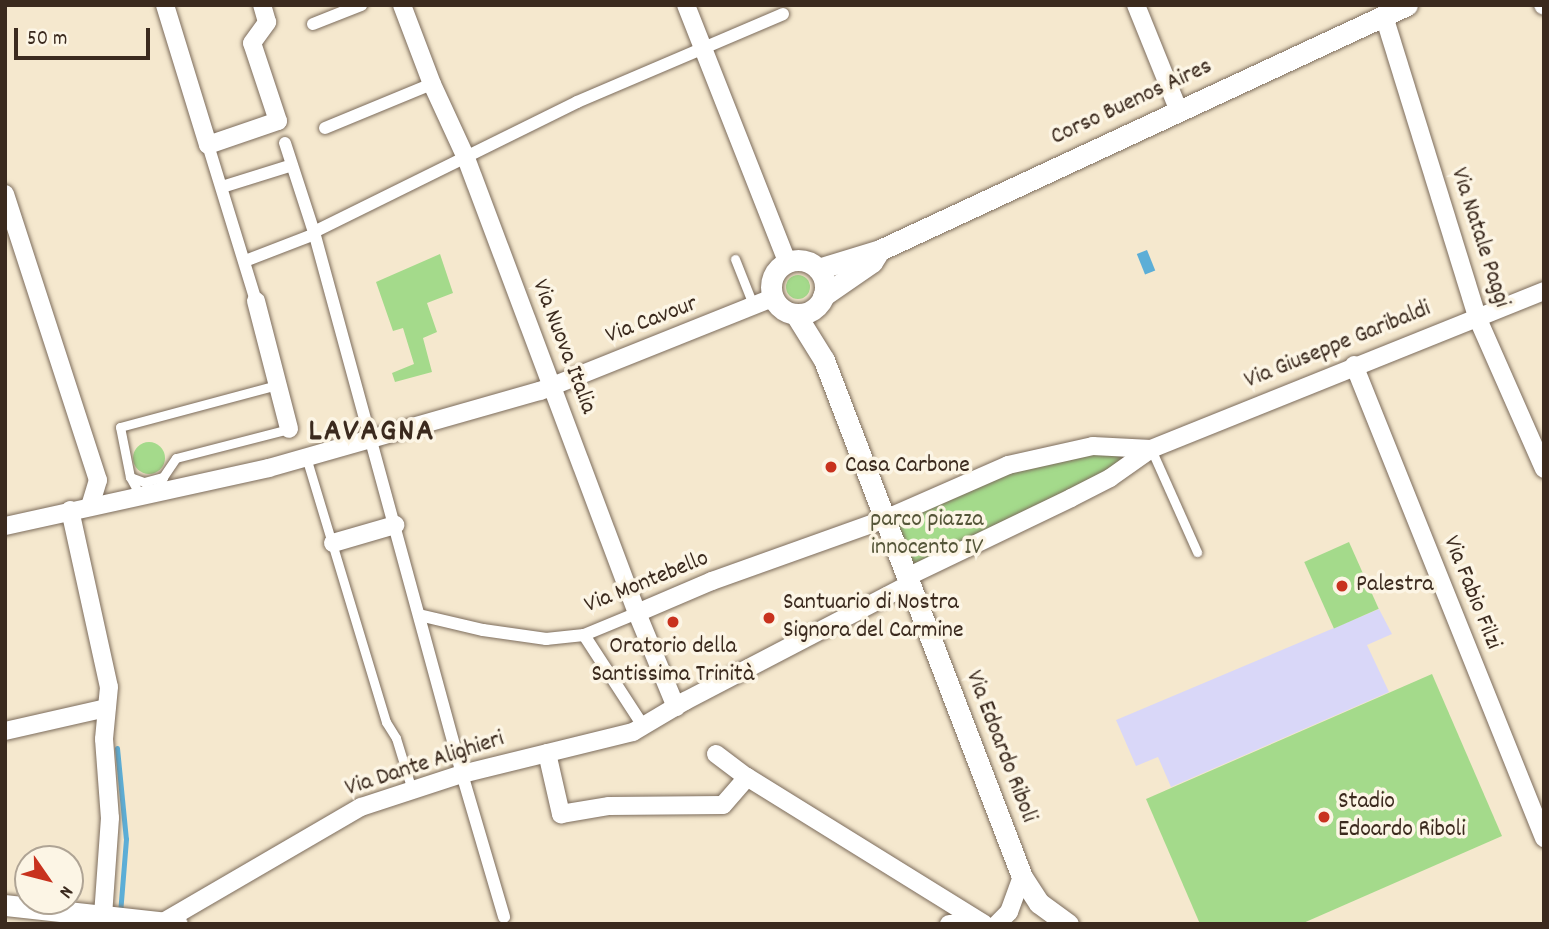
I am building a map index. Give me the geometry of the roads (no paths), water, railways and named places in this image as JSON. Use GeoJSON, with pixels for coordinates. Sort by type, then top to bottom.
{"type":"FeatureCollection","features":[{"type":"Feature","properties":{"kind":"street"},"geometry":{"type":"LineString","coordinates":[[165,5],[245,261],[289,429]]}},
{"type":"Feature","properties":{"kind":"street"},"geometry":{"type":"LineString","coordinates":[[208,145],[278,121],[253,43],[267,22],[262,5]]}},
{"type":"Feature","properties":{"kind":"street"},"geometry":{"type":"LineString","coordinates":[[313,24],[361,5]]}},
{"type":"Feature","properties":{"kind":"street","name":"Via Nuova Italia"},"geometry":{"type":"LineString","coordinates":[[402,5],[432,84],[466,158],[637,614],[676,706]]}},
{"type":"Feature","properties":{"kind":"street"},"geometry":{"type":"LineString","coordinates":[[686,5],[787,262]]}},
{"type":"Feature","properties":{"kind":"street"},"geometry":{"type":"LineString","coordinates":[[1136,5],[1178,109]]}},
{"type":"Feature","properties":{"kind":"street","name":"Corso Buenos Aires"},"geometry":{"type":"LineString","coordinates":[[818,269],[880,250],[1178,109],[1407,5]]}},
{"type":"Feature","properties":{"kind":"street"},"geometry":{"type":"LineString","coordinates":[[245,261],[315,233],[577,102],[783,14]]}},
{"type":"Feature","properties":{"kind":"street","name":"Via Natale Paggi"},"geometry":{"type":"LineString","coordinates":[[1384,16],[1477,317],[1544,469]]}},
{"type":"Feature","properties":{"kind":"street"},"geometry":{"type":"LineString","coordinates":[[325,128],[432,84]]}},
{"type":"Feature","properties":{"kind":"street"},"geometry":{"type":"LineString","coordinates":[[285,143],[315,233],[462,774],[504,917]]}},
{"type":"Feature","properties":{"kind":"street"},"geometry":{"type":"LineString","coordinates":[[222,187],[292,165]]}},
{"type":"Feature","properties":{"kind":"street"},"geometry":{"type":"LineString","coordinates":[[5,194],[98,480],[90,507]]}},
{"type":"Feature","properties":{"kind":"street","name":"Corso Buenos Aires"},"geometry":{"type":"LineString","coordinates":[[820,301],[872,262],[880,250]]}},
{"type":"Feature","properties":{"kind":"street"},"geometry":{"type":"LineString","coordinates":[[787,262],[808,262],[818,269],[823,278],[820,301],[796,314],[764,302],[773,277],[787,262]]}},
{"type":"Feature","properties":{"kind":"street","name":"Via Giuseppe Garibaldi"},"geometry":{"type":"LineString","coordinates":[[1151,449],[1354,365],[1544,291]]}},
{"type":"Feature","properties":{"kind":"street","name":"Via Edoardo Riboli"},"geometry":{"type":"LineString","coordinates":[[820,301],[824,360]]}},
{"type":"Feature","properties":{"kind":"street","name":"Via Cavour"},"geometry":{"type":"LineString","coordinates":[[5,526],[140,495],[161,484],[306,457],[552,387],[764,302]]}},
{"type":"Feature","properties":{"kind":"street","name":"Via Edoardo Riboli"},"geometry":{"type":"LineString","coordinates":[[796,314],[824,360],[1022,877],[1039,903],[1068,924]]}},
{"type":"Feature","properties":{"kind":"street","name":"Via Fabio Filzi"},"geometry":{"type":"LineString","coordinates":[[1354,365],[1544,838]]}},
{"type":"Feature","properties":{"kind":"street","name":"Via Montebello"},"geometry":{"type":"LineString","coordinates":[[419,615],[482,630],[546,639],[584,635],[712,581],[885,519],[1008,465],[1093,446],[1137,446],[1151,449]]}},
{"type":"Feature","properties":{"kind":"street","name":"Via Dante Alighieri"},"geometry":{"type":"LineString","coordinates":[[171,923],[361,807],[462,774],[633,732],[908,581],[1110,478],[1151,449]]}},
{"type":"Feature","properties":{"kind":"street"},"geometry":{"type":"LineString","coordinates":[[70,510],[109,687],[104,739],[110,818],[126,918]]}},
{"type":"Feature","properties":{"kind":"street"},"geometry":{"type":"LineString","coordinates":[[333,544],[395,525]]}},
{"type":"Feature","properties":{"kind":"street"},"geometry":{"type":"LineString","coordinates":[[584,635],[643,726]]}},
{"type":"Feature","properties":{"kind":"street"},"geometry":{"type":"LineString","coordinates":[[5,731],[106,708]]}},
{"type":"Feature","properties":{"kind":"street"},"geometry":{"type":"LineString","coordinates":[[547,753],[561,814],[609,806],[723,805],[747,777]]}},
{"type":"Feature","properties":{"kind":"street"},"geometry":{"type":"LineString","coordinates":[[716,754],[747,777],[984,924]]}},
{"type":"Feature","properties":{"kind":"street"},"geometry":{"type":"LineString","coordinates":[[997,924],[1009,912],[1022,877]]}},
{"type":"Feature","properties":{"kind":"street"},"geometry":{"type":"LineString","coordinates":[[5,905],[171,923]]}},
{"type":"Feature","properties":{"kind":"street"},"geometry":{"type":"LineString","coordinates":[[949,924],[959,924]]}},
{"type":"Feature","properties":{"kind":"lane"},"geometry":{"type":"LineString","coordinates":[[735,259],[764,302]]}},
{"type":"Feature","properties":{"kind":"lane"},"geometry":{"type":"LineString","coordinates":[[140,495],[130,477],[120,427],[277,385]]}},
{"type":"Feature","properties":{"kind":"lane"},"geometry":{"type":"LineString","coordinates":[[130,477],[161,484],[176,458],[289,429]]}},
{"type":"Feature","properties":{"kind":"lane"},"geometry":{"type":"LineString","coordinates":[[1151,449],[1197,552]]}},
{"type":"Feature","properties":{"kind":"lane"},"geometry":{"type":"LineString","coordinates":[[306,457],[386,722],[396,738],[412,790]]}},
{"type":"Feature","properties":{"kind":"water"},"geometry":{"type":"Polygon","coordinates":[[[1147,250],[1155,270],[1145,275],[1137,254],[1147,250]]]}},
{"type":"Feature","properties":{"kind":"waterway"},"geometry":{"type":"LineString","coordinates":[[117,748],[126,839],[120,914]]}},
{"type":"Feature","properties":{"kind":"place","name":"Casa Carbone"},"geometry":{"type":"Point","coordinates":[831,467]}},
{"type":"Feature","properties":{"kind":"place","name":"Palestra"},"geometry":{"type":"Point","coordinates":[1342,586]}},
{"type":"Feature","properties":{"kind":"place","name":"Santuario di Nostra Signora del Carmine"},"geometry":{"type":"Point","coordinates":[769,618]}},
{"type":"Feature","properties":{"kind":"place","name":"Oratorio della Santissima Trinità"},"geometry":{"type":"Point","coordinates":[673,622]}},
{"type":"Feature","properties":{"kind":"place","name":"Stadio Edoardo Riboli"},"geometry":{"type":"Point","coordinates":[1324,817]}},
{"type":"Feature","properties":{"kind":"district","name":"LAVAGNA"},"geometry":{"type":"Point","coordinates":[372,433]}},
{"type":"Feature","properties":{"kind":"park label","name":"parco piazza innocento IV"},"geometry":{"type":"Point","coordinates":[927,535]}}]}
